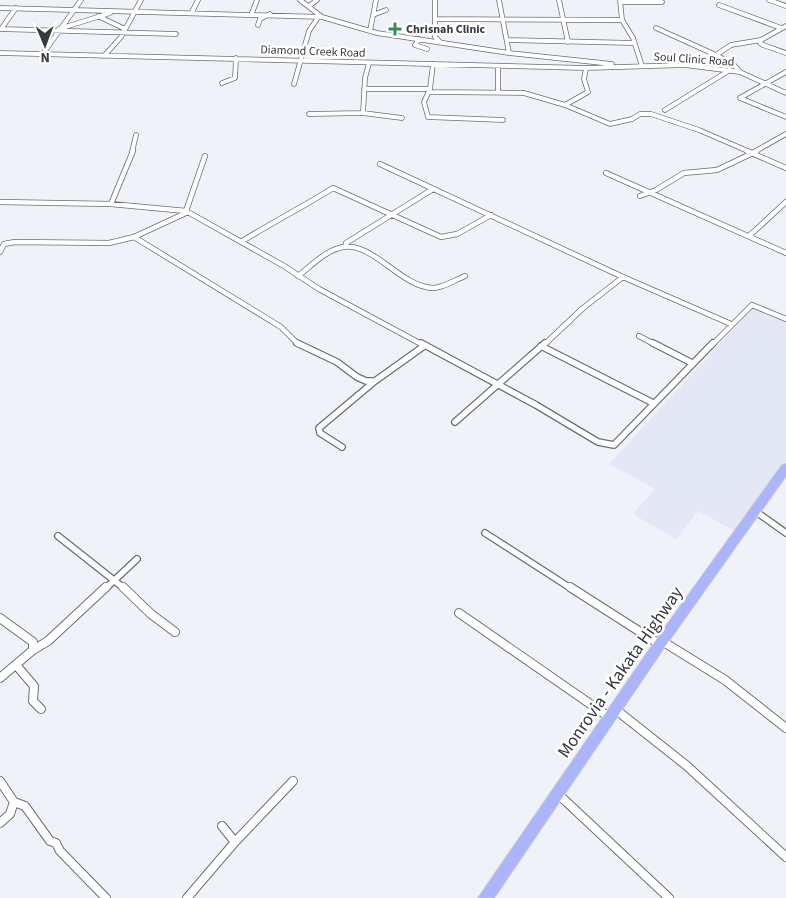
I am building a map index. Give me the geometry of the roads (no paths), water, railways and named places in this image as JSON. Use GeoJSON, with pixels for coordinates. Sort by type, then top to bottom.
{"type":"FeatureCollection","features":[{"type":"Feature","properties":{"kind":"highway","name":"Monrovia - Kakata Highway"},"geometry":{"type":"LineString","coordinates":[[487,897],[662,641],[786,468]]}},
{"type":"Feature","properties":{"kind":"street"},"geometry":{"type":"LineString","coordinates":[[42,55],[81,0]]}},
{"type":"Feature","properties":{"kind":"street"},"geometry":{"type":"LineString","coordinates":[[104,56],[124,31],[141,0]]}},
{"type":"Feature","properties":{"kind":"street"},"geometry":{"type":"LineString","coordinates":[[192,12],[198,0]]}},
{"type":"Feature","properties":{"kind":"street"},"geometry":{"type":"LineString","coordinates":[[252,13],[257,0]]}},
{"type":"Feature","properties":{"kind":"street"},"geometry":{"type":"LineString","coordinates":[[300,0],[321,16]]}},
{"type":"Feature","properties":{"kind":"street"},"geometry":{"type":"LineString","coordinates":[[309,6],[317,0]]}},
{"type":"Feature","properties":{"kind":"street"},"geometry":{"type":"LineString","coordinates":[[370,31],[376,0]]}},
{"type":"Feature","properties":{"kind":"street"},"geometry":{"type":"LineString","coordinates":[[435,0],[435,37],[440,42]]}},
{"type":"Feature","properties":{"kind":"street"},"geometry":{"type":"LineString","coordinates":[[499,0],[509,53]]}},
{"type":"Feature","properties":{"kind":"street"},"geometry":{"type":"LineString","coordinates":[[559,0],[568,42]]}},
{"type":"Feature","properties":{"kind":"street"},"geometry":{"type":"LineString","coordinates":[[769,0],[786,6]]}},
{"type":"Feature","properties":{"kind":"street"},"geometry":{"type":"LineString","coordinates":[[642,66],[634,43],[622,20],[621,1],[662,2]]}},
{"type":"Feature","properties":{"kind":"street"},"geometry":{"type":"LineString","coordinates":[[718,5],[782,28]]}},
{"type":"Feature","properties":{"kind":"street"},"geometry":{"type":"LineString","coordinates":[[0,8],[321,16],[370,31],[509,53],[626,66]]}},
{"type":"Feature","properties":{"kind":"street"},"geometry":{"type":"LineString","coordinates":[[0,29],[16,8]]}},
{"type":"Feature","properties":{"kind":"street"},"geometry":{"type":"LineString","coordinates":[[93,10],[99,16],[124,31]]}},
{"type":"Feature","properties":{"kind":"street"},"geometry":{"type":"LineString","coordinates":[[373,15],[386,10]]}},
{"type":"Feature","properties":{"kind":"street"},"geometry":{"type":"LineString","coordinates":[[61,30],[114,11]]}},
{"type":"Feature","properties":{"kind":"street"},"geometry":{"type":"LineString","coordinates":[[258,25],[260,19],[272,14]]}},
{"type":"Feature","properties":{"kind":"street"},"geometry":{"type":"LineString","coordinates":[[294,84],[303,61],[302,53],[307,45],[311,26],[321,16]]}},
{"type":"Feature","properties":{"kind":"street"},"geometry":{"type":"LineString","coordinates":[[436,19],[622,20]]}},
{"type":"Feature","properties":{"kind":"street"},"geometry":{"type":"LineString","coordinates":[[73,32],[90,20]]}},
{"type":"Feature","properties":{"kind":"street"},"geometry":{"type":"LineString","coordinates":[[716,55],[731,45],[761,40],[786,26]]}},
{"type":"Feature","properties":{"kind":"street"},"geometry":{"type":"LineString","coordinates":[[656,28],[716,55],[734,65],[740,72]]}},
{"type":"Feature","properties":{"kind":"street"},"geometry":{"type":"LineString","coordinates":[[0,29],[61,30],[73,32],[124,31],[176,34]]}},
{"type":"Feature","properties":{"kind":"street"},"geometry":{"type":"LineString","coordinates":[[419,39],[415,45],[427,49]]}},
{"type":"Feature","properties":{"kind":"street"},"geometry":{"type":"LineString","coordinates":[[507,40],[634,43]]}},
{"type":"Feature","properties":{"kind":"street"},"geometry":{"type":"LineString","coordinates":[[761,40],[760,43],[763,45],[786,53]]}},
{"type":"Feature","properties":{"kind":"street","name":"Diamond Creek Road"},"geometry":{"type":"LineString","coordinates":[[0,53],[586,68],[626,66]]}},
{"type":"Feature","properties":{"kind":"street"},"geometry":{"type":"LineString","coordinates":[[222,83],[235,78],[236,58]]}},
{"type":"Feature","properties":{"kind":"street"},"geometry":{"type":"LineString","coordinates":[[363,113],[368,62]]}},
{"type":"Feature","properties":{"kind":"street"},"geometry":{"type":"LineString","coordinates":[[433,64],[429,90],[424,102],[428,117],[503,120]]}},
{"type":"Feature","properties":{"kind":"street"},"geometry":{"type":"LineString","coordinates":[[498,66],[498,90]]}},
{"type":"Feature","properties":{"kind":"street","name":"Soul Clinic Road"},"geometry":{"type":"LineString","coordinates":[[626,66],[730,70],[768,82],[786,93]]}},
{"type":"Feature","properties":{"kind":"street"},"geometry":{"type":"LineString","coordinates":[[566,106],[588,92],[584,79],[586,68]]}},
{"type":"Feature","properties":{"kind":"street"},"geometry":{"type":"LineString","coordinates":[[665,110],[704,88],[730,70]]}},
{"type":"Feature","properties":{"kind":"street"},"geometry":{"type":"LineString","coordinates":[[786,72],[740,98],[786,117]]}},
{"type":"Feature","properties":{"kind":"street"},"geometry":{"type":"LineString","coordinates":[[364,89],[498,90],[524,93],[566,106],[601,122],[610,124],[632,119],[640,114],[658,116],[699,130],[786,168]]}},
{"type":"Feature","properties":{"kind":"street"},"geometry":{"type":"LineString","coordinates":[[309,114],[363,113],[402,118]]}},
{"type":"Feature","properties":{"kind":"street"},"geometry":{"type":"LineString","coordinates":[[640,196],[652,192],[677,176],[695,172],[711,172],[753,154],[786,134]]}},
{"type":"Feature","properties":{"kind":"street"},"geometry":{"type":"LineString","coordinates":[[111,204],[131,158],[136,135]]}},
{"type":"Feature","properties":{"kind":"street"},"geometry":{"type":"LineString","coordinates":[[0,252],[4,244],[15,242],[109,243],[134,236],[187,212],[205,156]]}},
{"type":"Feature","properties":{"kind":"street"},"geometry":{"type":"LineString","coordinates":[[380,164],[623,277],[731,324]]}},
{"type":"Feature","properties":{"kind":"street"},"geometry":{"type":"LineString","coordinates":[[606,173],[786,253]]}},
{"type":"Feature","properties":{"kind":"street"},"geometry":{"type":"LineString","coordinates":[[242,242],[285,214],[333,188],[431,233],[447,237],[491,215]]}},
{"type":"Feature","properties":{"kind":"street"},"geometry":{"type":"LineString","coordinates":[[346,246],[346,243],[433,189]]}},
{"type":"Feature","properties":{"kind":"street"},"geometry":{"type":"LineString","coordinates":[[0,202],[111,204],[187,212],[424,346],[598,442],[607,444],[619,442],[652,403],[731,324],[754,305],[786,319]]}},
{"type":"Feature","properties":{"kind":"street"},"geometry":{"type":"LineString","coordinates":[[749,236],[786,202]]}},
{"type":"Feature","properties":{"kind":"street"},"geometry":{"type":"LineString","coordinates":[[134,236],[191,274],[224,291],[281,327],[299,346],[337,362],[357,377],[366,381],[375,381]]}},
{"type":"Feature","properties":{"kind":"street"},"geometry":{"type":"LineString","coordinates":[[298,276],[333,251],[346,246],[360,250],[425,287],[438,286],[465,276]]}},
{"type":"Feature","properties":{"kind":"street"},"geometry":{"type":"LineString","coordinates":[[455,422],[498,386],[583,308],[623,277]]}},
{"type":"Feature","properties":{"kind":"street"},"geometry":{"type":"LineString","coordinates":[[640,336],[692,363]]}},
{"type":"Feature","properties":{"kind":"street"},"geometry":{"type":"LineString","coordinates":[[342,447],[320,433],[319,428],[375,381],[424,346]]}},
{"type":"Feature","properties":{"kind":"street"},"geometry":{"type":"LineString","coordinates":[[541,346],[652,403]]}},
{"type":"Feature","properties":{"kind":"street"},"geometry":{"type":"LineString","coordinates":[[755,511],[786,533]]}},
{"type":"Feature","properties":{"kind":"street"},"geometry":{"type":"LineString","coordinates":[[485,533],[656,642],[662,641],[725,680],[786,728]]}},
{"type":"Feature","properties":{"kind":"street"},"geometry":{"type":"LineString","coordinates":[[58,536],[175,632]]}},
{"type":"Feature","properties":{"kind":"street"},"geometry":{"type":"LineString","coordinates":[[0,678],[33,650],[48,641],[137,559]]}},
{"type":"Feature","properties":{"kind":"street"},"geometry":{"type":"LineString","coordinates":[[459,613],[612,713],[687,766],[786,857]]}},
{"type":"Feature","properties":{"kind":"street"},"geometry":{"type":"LineString","coordinates":[[0,618],[22,632],[33,642],[33,650]]}},
{"type":"Feature","properties":{"kind":"street"},"geometry":{"type":"LineString","coordinates":[[16,665],[34,686],[32,701],[41,709]]}},
{"type":"Feature","properties":{"kind":"street"},"geometry":{"type":"LineString","coordinates":[[0,781],[14,802],[25,806],[50,841],[56,843],[60,851],[106,898]]}},
{"type":"Feature","properties":{"kind":"street"},"geometry":{"type":"LineString","coordinates":[[187,898],[235,842],[293,782]]}},
{"type":"Feature","properties":{"kind":"street"},"geometry":{"type":"LineString","coordinates":[[557,793],[669,898]]}},
{"type":"Feature","properties":{"kind":"street"},"geometry":{"type":"LineString","coordinates":[[0,823],[10,814],[14,802]]}},
{"type":"Feature","properties":{"kind":"street"},"geometry":{"type":"LineString","coordinates":[[222,826],[235,842]]}},
{"type":"Feature","properties":{"kind":"place","name":"Chrisnah Clinic"},"geometry":{"type":"Point","coordinates":[395,29]}}]}
